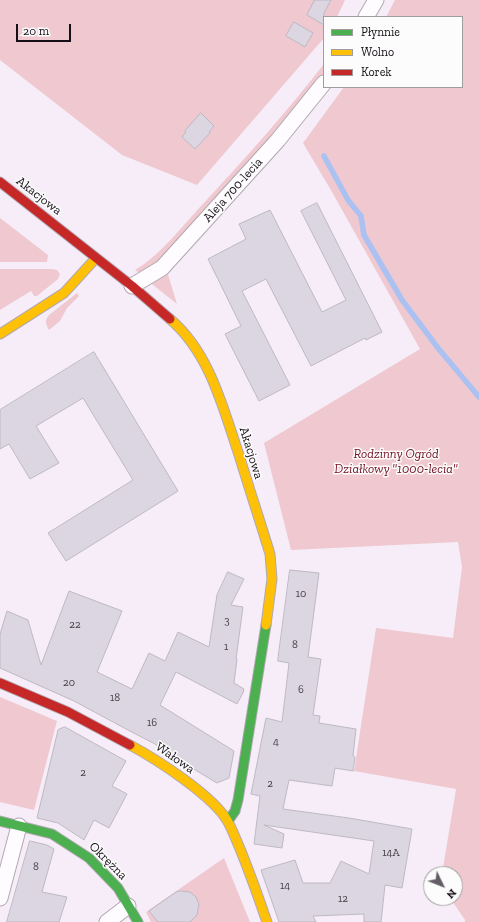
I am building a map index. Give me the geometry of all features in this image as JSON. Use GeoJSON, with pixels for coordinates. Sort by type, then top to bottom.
{"type":"FeatureCollection","features":[{"type":"Feature","properties":{"kind":"street"},"geometry":{"type":"LineString","coordinates":[[367,16],[376,0]]}},
{"type":"Feature","properties":{"kind":"street","name":"Aleja 700-lecia"},"geometry":{"type":"LineString","coordinates":[[132,286],[162,268],[278,140],[323,84]]}},
{"type":"Feature","properties":{"kind":"street","name":"Akacjowa"},"geometry":{"type":"LineString","coordinates":[[0,182],[132,286],[180,327],[196,347],[215,385],[270,554],[272,579],[238,800],[235,811],[228,822]]}},
{"type":"Feature","properties":{"kind":"street"},"geometry":{"type":"LineString","coordinates":[[0,334],[64,293],[96,258]]}},
{"type":"Feature","properties":{"kind":"street","name":"Wałowa"},"geometry":{"type":"LineString","coordinates":[[0,683],[68,712],[149,755],[188,783],[215,805],[228,822],[246,863],[267,922]]}},
{"type":"Feature","properties":{"kind":"street","name":"Okrężna"},"geometry":{"type":"LineString","coordinates":[[0,821],[52,834],[89,858],[118,888],[138,922]]}},
{"type":"Feature","properties":{"kind":"street"},"geometry":{"type":"LineString","coordinates":[[0,898],[19,826]]}},
{"type":"Feature","properties":{"kind":"street"},"geometry":{"type":"LineString","coordinates":[[106,922],[128,906]]}},
{"type":"Feature","properties":{"kind":"green space"},"geometry":{"type":"Polygon","coordinates":[[[0,0],[345,0],[337,16],[323,16],[323,39],[197,185],[122,155],[0,60],[0,0]]]}},
{"type":"Feature","properties":{"kind":"green space","name":"Rodzinny Ogród Działkowy \"1000-lecia\""},"geometry":{"type":"Polygon","coordinates":[[[395,0],[479,0],[479,922],[465,922],[455,906],[463,906],[463,866],[443,866],[456,789],[354,771],[376,628],[453,638],[462,567],[458,542],[291,550],[264,443],[420,349],[303,143],[343,88],[463,88],[463,16],[387,16],[395,0]]]}},
{"type":"Feature","properties":{"kind":"green space"},"geometry":{"type":"Polygon","coordinates":[[[323,65],[323,79],[160,261],[141,274],[135,270],[153,257],[177,232],[264,137],[323,65]]]}},
{"type":"Feature","properties":{"kind":"green space"},"geometry":{"type":"Polygon","coordinates":[[[0,218],[48,255],[47,262],[0,262],[0,218]]]}},
{"type":"Feature","properties":{"kind":"green space"},"geometry":{"type":"Polygon","coordinates":[[[166,268],[177,304],[148,281],[166,268]]]}},
{"type":"Feature","properties":{"kind":"green space"},"geometry":{"type":"Polygon","coordinates":[[[0,269],[52,269],[57,270],[60,274],[58,279],[37,296],[34,296],[31,291],[0,310],[0,269]]]}},
{"type":"Feature","properties":{"kind":"green space"},"geometry":{"type":"Polygon","coordinates":[[[77,293],[79,296],[67,308],[60,321],[49,330],[46,319],[49,315],[77,293]]]}},
{"type":"Feature","properties":{"kind":"green space"},"geometry":{"type":"Polygon","coordinates":[[[0,697],[57,721],[34,810],[0,802],[0,697]]]}},
{"type":"Feature","properties":{"kind":"green space"},"geometry":{"type":"Polygon","coordinates":[[[224,858],[250,922],[151,922],[146,912],[224,858]]]}},
{"type":"Feature","properties":{"kind":"building"},"geometry":{"type":"Polygon","coordinates":[[[315,0],[331,0],[323,16],[323,24],[307,15],[315,0]]]}},
{"type":"Feature","properties":{"kind":"building"},"geometry":{"type":"Polygon","coordinates":[[[294,22],[313,33],[305,47],[286,36],[294,22]]]}},
{"type":"Feature","properties":{"kind":"building"},"geometry":{"type":"Polygon","coordinates":[[[201,113],[214,126],[209,132],[210,133],[195,149],[182,137],[186,132],[185,131],[201,113]]]}},
{"type":"Feature","properties":{"kind":"building"},"geometry":{"type":"Polygon","coordinates":[[[317,203],[382,332],[366,340],[365,338],[311,366],[266,279],[242,291],[290,385],[259,401],[225,334],[241,326],[208,259],[246,239],[239,224],[270,210],[322,312],[346,300],[301,211],[317,203]]]}},
{"type":"Feature","properties":{"kind":"building"},"geometry":{"type":"Polygon","coordinates":[[[94,352],[178,491],[66,561],[48,533],[133,480],[83,398],[36,426],[59,463],[30,479],[9,444],[0,449],[0,410],[94,352]]]}},
{"type":"Feature","properties":{"kind":"building"},"geometry":{"type":"Polygon","coordinates":[[[290,570],[319,573],[308,657],[321,659],[313,715],[320,716],[319,723],[356,729],[353,771],[335,768],[332,786],[289,780],[283,809],[349,818],[412,829],[402,888],[385,885],[381,922],[364,922],[364,914],[313,916],[316,922],[279,922],[261,870],[295,860],[303,883],[330,883],[341,861],[369,874],[374,841],[264,825],[284,834],[282,848],[254,844],[260,796],[251,794],[266,718],[282,722],[289,663],[278,661],[290,570]]]}},
{"type":"Feature","properties":{"kind":"building"},"geometry":{"type":"Polygon","coordinates":[[[228,572],[244,579],[231,605],[243,607],[234,683],[244,689],[243,693],[237,704],[176,672],[160,705],[234,751],[229,778],[217,783],[170,755],[155,744],[74,701],[0,668],[0,634],[7,611],[28,620],[41,665],[69,591],[122,611],[97,672],[132,689],[149,653],[165,661],[178,632],[209,647],[217,595],[228,572]]]}},
{"type":"Feature","properties":{"kind":"building"},"geometry":{"type":"Polygon","coordinates":[[[65,727],[126,761],[112,786],[127,794],[109,828],[94,820],[84,840],[58,823],[37,818],[58,730],[65,727]]]}},
{"type":"Feature","properties":{"kind":"building"},"geometry":{"type":"Polygon","coordinates":[[[30,841],[47,845],[54,849],[42,892],[67,897],[59,922],[7,922],[30,841]]]}},
{"type":"Feature","properties":{"kind":"building"},"geometry":{"type":"Polygon","coordinates":[[[176,892],[190,892],[196,897],[199,904],[197,915],[190,922],[158,922],[149,911],[176,892]]]}},
{"type":"Feature","properties":{"kind":"waterway"},"geometry":{"type":"LineString","coordinates":[[324,156],[348,200],[361,216],[364,235],[402,300],[438,348],[479,397]]}},
{"type":"Feature","properties":{"kind":"traffic: fast"},"geometry":{"type":"LineString","coordinates":[[228,821],[235,811],[238,800],[266,625]]}},
{"type":"Feature","properties":{"kind":"traffic: fast"},"geometry":{"type":"LineString","coordinates":[[0,821],[52,834],[89,858],[118,888],[138,922]]}},
{"type":"Feature","properties":{"kind":"traffic: slow"},"geometry":{"type":"LineString","coordinates":[[0,334],[64,293],[96,258]]}},
{"type":"Feature","properties":{"kind":"traffic: slow"},"geometry":{"type":"LineString","coordinates":[[170,319],[184,333],[195,348],[214,382],[239,455],[270,554],[272,579],[266,625]]}},
{"type":"Feature","properties":{"kind":"traffic: slow"},"geometry":{"type":"LineString","coordinates":[[130,745],[184,779],[221,812],[235,836],[267,922]]}},
{"type":"Feature","properties":{"kind":"traffic: jam"},"geometry":{"type":"LineString","coordinates":[[0,182],[132,286],[170,319]]}},
{"type":"Feature","properties":{"kind":"traffic: jam"},"geometry":{"type":"LineString","coordinates":[[0,683],[68,712],[130,745]]}}]}
